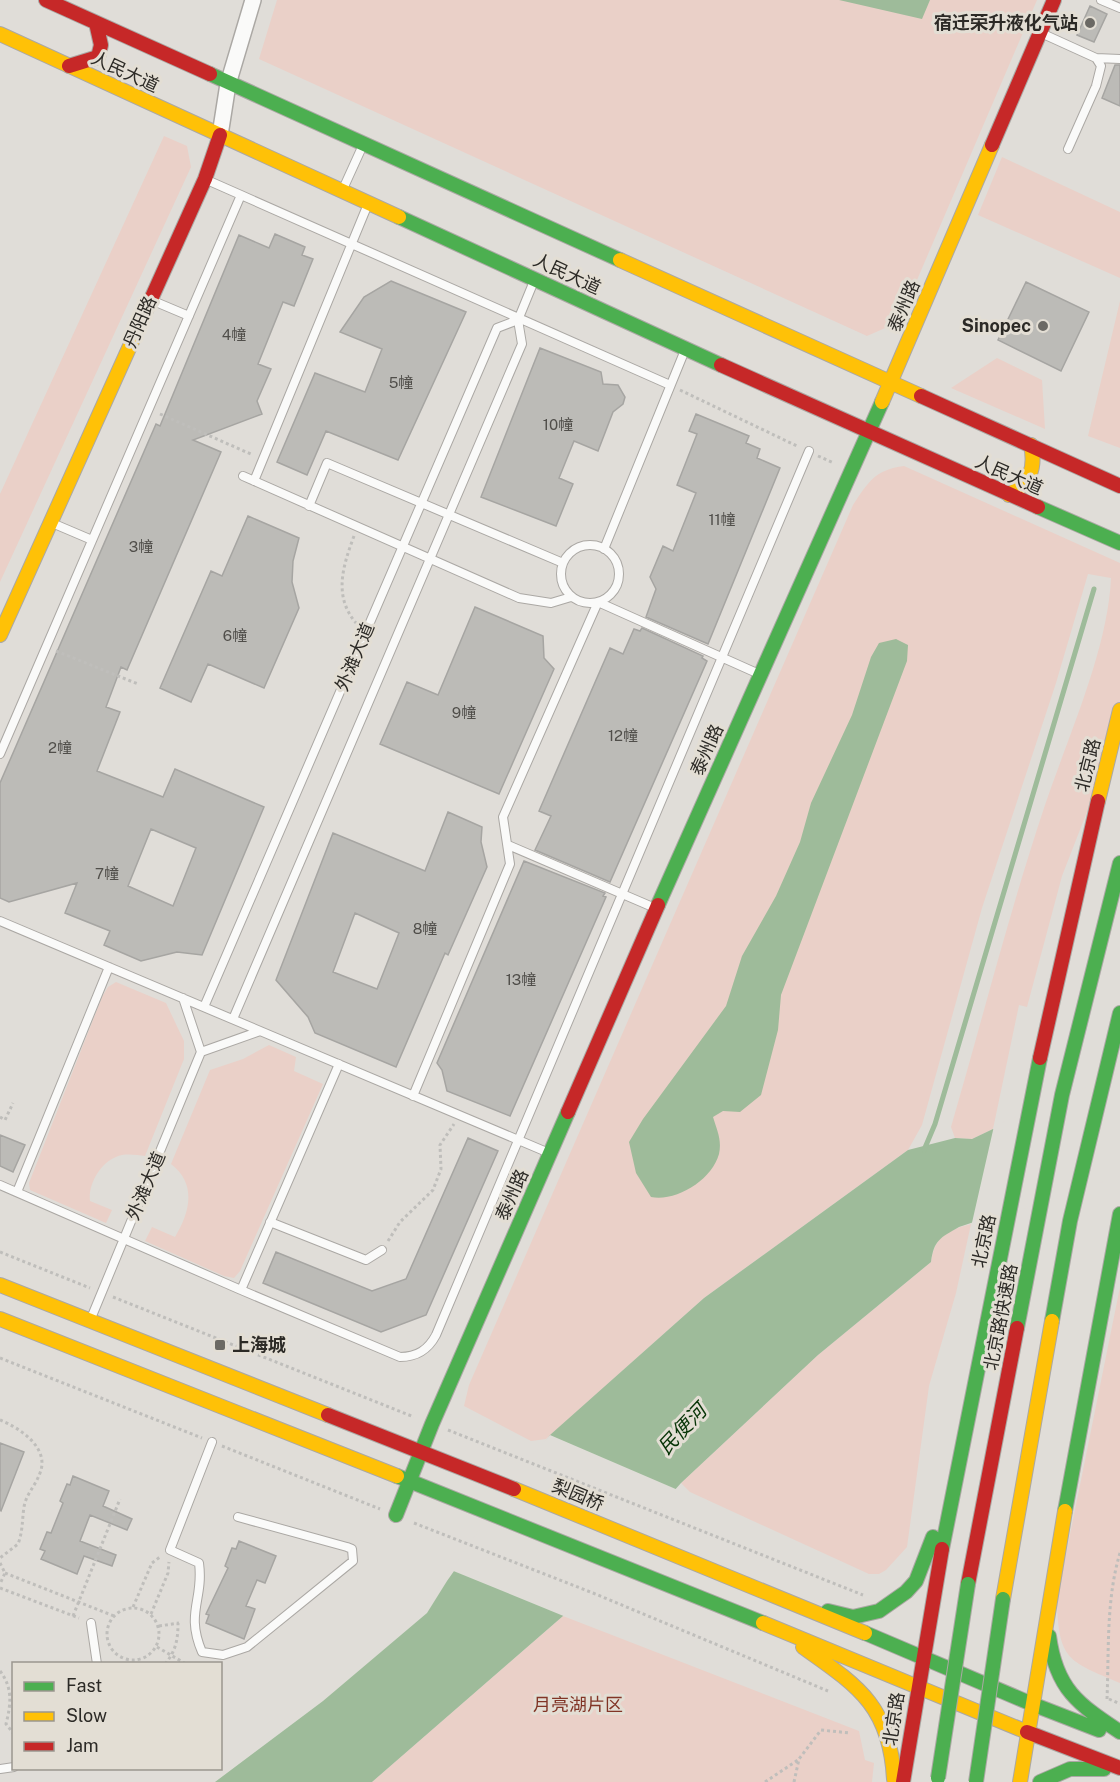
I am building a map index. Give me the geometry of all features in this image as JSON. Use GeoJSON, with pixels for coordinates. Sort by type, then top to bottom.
{"type":"FeatureCollection","features":[{"type":"Feature","properties":{"kind":"main road","name":"人民大道"},"geometry":{"type":"LineString","coordinates":[[46,0],[1120,486]]}},
{"type":"Feature","properties":{"kind":"main road","name":"泰州路"},"geometry":{"type":"LineString","coordinates":[[396,1515],[432,1424],[759,675],[849,471],[892,381],[1054,0]]}},
{"type":"Feature","properties":{"kind":"main road"},"geometry":{"type":"LineString","coordinates":[[69,66],[98,57],[101,45],[96,23]]}},
{"type":"Feature","properties":{"kind":"main road","name":"人民大道"},"geometry":{"type":"LineString","coordinates":[[0,34],[867,432],[1120,543]]}},
{"type":"Feature","properties":{"kind":"main road","name":"丹阳路"},"geometry":{"type":"LineString","coordinates":[[0,635],[205,178],[220,135]]}},
{"type":"Feature","properties":{"kind":"main road"},"geometry":{"type":"LineString","coordinates":[[1009,495],[1025,486],[1032,476],[1035,460],[1031,445]]}},
{"type":"Feature","properties":{"kind":"main road","name":"北京路"},"geometry":{"type":"LineString","coordinates":[[903,1782],[922,1656],[964,1426],[1048,1012],[1120,710]]}},
{"type":"Feature","properties":{"kind":"main road","name":"北京路快速路"},"geometry":{"type":"LineString","coordinates":[[938,1780],[968,1584],[1062,1095],[1120,863]]}},
{"type":"Feature","properties":{"kind":"main road"},"geometry":{"type":"LineString","coordinates":[[976,1782],[1003,1599],[1070,1221],[1120,1013]]}},
{"type":"Feature","properties":{"kind":"main road"},"geometry":{"type":"LineString","coordinates":[[1020,1782],[1051,1586],[1120,1214]]}},
{"type":"Feature","properties":{"kind":"main road","name":"梨园桥"},"geometry":{"type":"LineString","coordinates":[[0,1285],[503,1484],[796,1604]]}},
{"type":"Feature","properties":{"kind":"main road"},"geometry":{"type":"LineString","coordinates":[[0,1319],[619,1564],[1120,1770]]}},
{"type":"Feature","properties":{"kind":"main road"},"geometry":{"type":"LineString","coordinates":[[796,1604],[853,1617],[879,1611],[906,1592],[916,1581],[926,1556],[964,1426]]}},
{"type":"Feature","properties":{"kind":"main road"},"geometry":{"type":"LineString","coordinates":[[1051,1586],[1051,1661],[1062,1687],[1079,1705],[1120,1732]]}},
{"type":"Feature","properties":{"kind":"main road"},"geometry":{"type":"LineString","coordinates":[[796,1604],[1032,1704],[1120,1738]]}},
{"type":"Feature","properties":{"kind":"main road"},"geometry":{"type":"LineString","coordinates":[[779,1631],[847,1678],[873,1704],[889,1731],[894,1761],[894,1782]]}},
{"type":"Feature","properties":{"kind":"main road"},"geometry":{"type":"LineString","coordinates":[[1040,1782],[1054,1771],[1070,1768],[1120,1770]]}},
{"type":"Feature","properties":{"kind":"street","name":"丹阳路"},"geometry":{"type":"LineString","coordinates":[[220,135],[228,84],[253,0]]}},
{"type":"Feature","properties":{"kind":"lane"},"geometry":{"type":"LineString","coordinates":[[1101,0],[1120,8]]}},
{"type":"Feature","properties":{"kind":"lane"},"geometry":{"type":"LineString","coordinates":[[1040,33],[1096,58],[1120,58]]}},
{"type":"Feature","properties":{"kind":"lane"},"geometry":{"type":"LineString","coordinates":[[1068,149],[1096,86],[1101,66],[1096,58]]}},
{"type":"Feature","properties":{"kind":"lane"},"geometry":{"type":"LineString","coordinates":[[343,191],[363,144]]}},
{"type":"Feature","properties":{"kind":"lane"},"geometry":{"type":"LineString","coordinates":[[205,178],[518,320],[670,385]]}},
{"type":"Feature","properties":{"kind":"lane"},"geometry":{"type":"LineString","coordinates":[[0,754],[241,195]]}},
{"type":"Feature","properties":{"kind":"lane"},"geometry":{"type":"LineString","coordinates":[[254,481],[369,203]]}},
{"type":"Feature","properties":{"kind":"lane","name":"外滩大道"},"geometry":{"type":"LineString","coordinates":[[233,1019],[522,344],[518,320],[535,279]]}},
{"type":"Feature","properties":{"kind":"lane"},"geometry":{"type":"LineString","coordinates":[[150,299],[189,316]]}},
{"type":"Feature","properties":{"kind":"lane","name":"外滩大道"},"geometry":{"type":"LineString","coordinates":[[204,1007],[497,328],[518,320]]}},
{"type":"Feature","properties":{"kind":"lane"},"geometry":{"type":"LineString","coordinates":[[604,549],[685,349]]}},
{"type":"Feature","properties":{"kind":"lane"},"geometry":{"type":"LineString","coordinates":[[0,1185],[400,1357],[412,1357],[431,1344],[809,451]]}},
{"type":"Feature","properties":{"kind":"lane"},"geometry":{"type":"LineString","coordinates":[[309,506],[327,463],[563,563]]}},
{"type":"Feature","properties":{"kind":"lane"},"geometry":{"type":"LineString","coordinates":[[243,476],[519,598],[551,603],[571,597]]}},
{"type":"Feature","properties":{"kind":"lane"},"geometry":{"type":"LineString","coordinates":[[51,522],[93,540]]}},
{"type":"Feature","properties":{"kind":"lane"},"geometry":{"type":"LineString","coordinates":[[413,1096],[510,864],[503,817],[598,603],[613,592],[619,573],[612,555],[604,549],[585,545],[576,549],[563,563],[561,582],[571,597],[580,602],[598,603],[759,675]]}},
{"type":"Feature","properties":{"kind":"lane"},"geometry":{"type":"LineString","coordinates":[[508,845],[657,909]]}},
{"type":"Feature","properties":{"kind":"lane"},"geometry":{"type":"LineString","coordinates":[[0,921],[550,1154]]}},
{"type":"Feature","properties":{"kind":"lane"},"geometry":{"type":"LineString","coordinates":[[16,1192],[109,967]]}},
{"type":"Feature","properties":{"kind":"lane"},"geometry":{"type":"LineString","coordinates":[[183,998],[201,1052],[260,1031]]}},
{"type":"Feature","properties":{"kind":"lane","name":"外滩大道"},"geometry":{"type":"LineString","coordinates":[[90,1320],[201,1052]]}},
{"type":"Feature","properties":{"kind":"lane"},"geometry":{"type":"LineString","coordinates":[[241,1290],[339,1064]]}},
{"type":"Feature","properties":{"kind":"lane"},"geometry":{"type":"LineString","coordinates":[[270,1222],[366,1260],[382,1250]]}},
{"type":"Feature","properties":{"kind":"lane"},"geometry":{"type":"LineString","coordinates":[[212,1442],[170,1550],[198,1563],[200,1576],[193,1620],[194,1634],[202,1652],[211,1660],[247,1647],[353,1561],[352,1549],[347,1547],[238,1517]]}},
{"type":"Feature","properties":{"kind":"lane"},"geometry":{"type":"LineString","coordinates":[[91,1623],[97,1662]]}},
{"type":"Feature","properties":{"kind":"path"},"geometry":{"type":"LineString","coordinates":[[670,385],[849,471]]}},
{"type":"Feature","properties":{"kind":"path"},"geometry":{"type":"LineString","coordinates":[[148,409],[263,459]]}},
{"type":"Feature","properties":{"kind":"path"},"geometry":{"type":"LineString","coordinates":[[357,527],[345,562],[342,590],[348,613],[366,633]]}},
{"type":"Feature","properties":{"kind":"path"},"geometry":{"type":"LineString","coordinates":[[46,647],[138,684]]}},
{"type":"Feature","properties":{"kind":"path"},"geometry":{"type":"LineString","coordinates":[[0,1118],[5,1120],[13,1103]]}},
{"type":"Feature","properties":{"kind":"path"},"geometry":{"type":"LineString","coordinates":[[382,1250],[400,1222],[433,1190],[441,1168],[440,1145],[461,1116]]}},
{"type":"Feature","properties":{"kind":"path"},"geometry":{"type":"LineString","coordinates":[[0,1252],[888,1605]]}},
{"type":"Feature","properties":{"kind":"path"},"geometry":{"type":"LineString","coordinates":[[0,1358],[593,1593],[835,1694]]}},
{"type":"Feature","properties":{"kind":"path"},"geometry":{"type":"LineString","coordinates":[[0,1420],[35,1444],[43,1462],[24,1507],[18,1544],[0,1558]]}},
{"type":"Feature","properties":{"kind":"path"},"geometry":{"type":"LineString","coordinates":[[74,1616],[120,1499]]}},
{"type":"Feature","properties":{"kind":"path"},"geometry":{"type":"LineString","coordinates":[[133,1607],[152,1563],[170,1550]]}},
{"type":"Feature","properties":{"kind":"path"},"geometry":{"type":"LineString","coordinates":[[151,1614],[168,1573],[170,1550]]}},
{"type":"Feature","properties":{"kind":"path"},"geometry":{"type":"LineString","coordinates":[[1107,1699],[1110,1626],[1115,1571],[1120,1553]]}},
{"type":"Feature","properties":{"kind":"path"},"geometry":{"type":"LineString","coordinates":[[0,1563],[4,1573],[0,1586],[107,1629]]}},
{"type":"Feature","properties":{"kind":"path"},"geometry":{"type":"LineString","coordinates":[[4,1573],[114,1616]]}},
{"type":"Feature","properties":{"kind":"path"},"geometry":{"type":"LineString","coordinates":[[133,1607],[151,1614],[158,1626],[159,1639],[156,1647],[142,1661],[124,1659],[116,1654],[110,1647],[107,1629],[114,1616],[124,1609],[133,1607]]}},
{"type":"Feature","properties":{"kind":"path"},"geometry":{"type":"LineString","coordinates":[[158,1626],[193,1620]]}},
{"type":"Feature","properties":{"kind":"path"},"geometry":{"type":"LineString","coordinates":[[167,1662],[177,1643],[178,1623]]}},
{"type":"Feature","properties":{"kind":"path"},"geometry":{"type":"LineString","coordinates":[[156,1647],[182,1662]]}},
{"type":"Feature","properties":{"kind":"path"},"geometry":{"type":"LineString","coordinates":[[0,1671],[9,1686],[11,1700],[6,1724]]}},
{"type":"Feature","properties":{"kind":"path"},"geometry":{"type":"LineString","coordinates":[[0,1721],[12,1732]]}},
{"type":"Feature","properties":{"kind":"path"},"geometry":{"type":"LineString","coordinates":[[765,1782],[799,1759],[821,1730],[850,1733]]}},
{"type":"Feature","properties":{"kind":"path"},"geometry":{"type":"LineString","coordinates":[[794,1782],[799,1759]]}},
{"type":"Feature","properties":{"kind":"green space"},"geometry":{"type":"Polygon","coordinates":[[[277,0],[1037,0],[899,322],[867,336],[259,59],[277,0]]]}},
{"type":"Feature","properties":{"kind":"green space"},"geometry":{"type":"Polygon","coordinates":[[[164,136],[187,146],[191,167],[0,582],[0,494],[164,136]]]}},
{"type":"Feature","properties":{"kind":"green space"},"geometry":{"type":"Polygon","coordinates":[[[1002,157],[1120,212],[1120,278],[978,215],[1002,157]]]}},
{"type":"Feature","properties":{"kind":"green space"},"geometry":{"type":"Polygon","coordinates":[[[1120,301],[1120,448],[1088,436],[1120,301]]]}},
{"type":"Feature","properties":{"kind":"green space"},"geometry":{"type":"Polygon","coordinates":[[[997,358],[1042,380],[1045,429],[951,388],[997,358]]]}},
{"type":"Feature","properties":{"kind":"green space"},"geometry":{"type":"Polygon","coordinates":[[[904,466],[1120,563],[1120,727],[1062,876],[1027,1007],[1019,1005],[993,1129],[972,1139],[955,1138],[951,1127],[1031,848],[1095,664],[1108,606],[1111,578],[1088,574],[1056,683],[982,908],[922,1125],[908,1150],[704,1298],[546,1439],[531,1441],[464,1406],[469,1385],[853,505],[864,489],[879,474],[904,466]]]}},
{"type":"Feature","properties":{"kind":"green space"},"geometry":{"type":"Polygon","coordinates":[[[116,982],[166,1003],[184,1041],[184,1059],[145,1156],[116,1157],[105,1164],[96,1175],[91,1188],[90,1201],[112,1210],[106,1223],[30,1190],[29,1183],[102,997],[108,987],[116,982]]]}},
{"type":"Feature","properties":{"kind":"green space"},"geometry":{"type":"Polygon","coordinates":[[[269,1045],[296,1057],[294,1071],[323,1084],[240,1271],[234,1278],[224,1276],[145,1241],[152,1227],[175,1237],[184,1218],[188,1189],[185,1180],[171,1164],[210,1070],[243,1059],[269,1045]]]}},
{"type":"Feature","properties":{"kind":"green space"},"geometry":{"type":"Polygon","coordinates":[[[971,1224],[956,1293],[929,1386],[907,1547],[886,1570],[879,1574],[869,1574],[690,1492],[681,1483],[818,1355],[931,1262],[935,1246],[943,1236],[971,1224]]]}},
{"type":"Feature","properties":{"kind":"green space"},"geometry":{"type":"Polygon","coordinates":[[[1120,1287],[1120,1683],[1088,1669],[1069,1656],[1060,1635],[1057,1599],[1120,1287]]]}},
{"type":"Feature","properties":{"kind":"green space","name":"月亮湖片区"},"geometry":{"type":"Polygon","coordinates":[[[563,1616],[859,1731],[865,1760],[874,1763],[872,1782],[372,1782],[563,1616]]]}},
{"type":"Feature","properties":{"kind":"water"},"geometry":{"type":"Polygon","coordinates":[[[839,0],[930,0],[922,19],[839,0]]]}},
{"type":"Feature","properties":{"kind":"water"},"geometry":{"type":"Polygon","coordinates":[[[896,639],[908,645],[907,661],[781,995],[778,1030],[761,1095],[740,1112],[723,1111],[713,1117],[720,1149],[715,1164],[701,1180],[692,1187],[671,1196],[651,1197],[636,1173],[629,1142],[643,1119],[726,1006],[742,956],[776,896],[800,842],[811,803],[852,715],[871,657],[879,643],[896,639]]]}},
{"type":"Feature","properties":{"kind":"water","name":"民便河"},"geometry":{"type":"Polygon","coordinates":[[[993,1129],[1120,1173],[959,1227],[939,1240],[931,1262],[818,1355],[681,1483],[563,1616],[372,1782],[215,1782],[323,1701],[427,1613],[550,1435],[704,1298],[908,1150],[955,1138],[972,1139],[993,1129]]]}},
{"type":"Feature","properties":{"kind":"pier"},"geometry":{"type":"Polygon","coordinates":[[[1120,1073],[1120,1176],[971,1227],[994,1126],[1120,1073]]]}},
{"type":"Feature","properties":{"kind":"pier"},"geometry":{"type":"Polygon","coordinates":[[[550,1435],[678,1490],[566,1617],[451,1570],[530,1458],[550,1435]]]}},
{"type":"Feature","properties":{"kind":"building"},"geometry":{"type":"Polygon","coordinates":[[[1090,6],[1107,14],[1094,42],[1077,35],[1090,6]]]}},
{"type":"Feature","properties":{"kind":"building"},"geometry":{"type":"Polygon","coordinates":[[[1115,65],[1120,65],[1120,106],[1102,98],[1115,65]]]}},
{"type":"Feature","properties":{"kind":"building"},"geometry":{"type":"Polygon","coordinates":[[[275,234],[305,247],[302,255],[313,259],[294,306],[283,302],[258,364],[271,369],[257,401],[262,414],[193,440],[221,452],[127,670],[121,667],[106,707],[120,712],[97,771],[163,797],[175,769],[264,807],[202,955],[177,952],[141,961],[104,945],[110,931],[65,913],[77,883],[9,902],[0,898],[0,783],[156,424],[160,426],[239,235],[269,248],[275,234]],[[151,829],[128,886],[173,906],[196,848],[151,829]]]}},
{"type":"Feature","properties":{"kind":"building"},"geometry":{"type":"Polygon","coordinates":[[[391,281],[466,312],[398,460],[326,431],[307,475],[277,462],[315,373],[365,392],[382,349],[340,332],[364,297],[391,281]]]}},
{"type":"Feature","properties":{"kind":"building","name":"Sinopec"},"geometry":{"type":"Polygon","coordinates":[[[1026,282],[1089,312],[1061,371],[998,340],[1026,282]]]}},
{"type":"Feature","properties":{"kind":"building"},"geometry":{"type":"Polygon","coordinates":[[[540,348],[601,372],[603,384],[618,385],[625,397],[623,404],[613,412],[598,451],[574,441],[559,478],[573,484],[556,526],[481,497],[540,348]]]}},
{"type":"Feature","properties":{"kind":"building"},"geometry":{"type":"Polygon","coordinates":[[[696,414],[749,436],[746,443],[760,449],[757,458],[780,468],[708,644],[646,617],[656,589],[650,577],[663,546],[673,551],[696,493],[677,485],[697,434],[689,431],[696,414]]]}},
{"type":"Feature","properties":{"kind":"building"},"geometry":{"type":"Polygon","coordinates":[[[248,516],[299,538],[293,561],[292,582],[299,608],[264,688],[208,664],[191,702],[160,688],[211,571],[222,576],[248,516]]]}},
{"type":"Feature","properties":{"kind":"building"},"geometry":{"type":"Polygon","coordinates":[[[475,607],[543,636],[544,658],[554,669],[499,794],[380,744],[407,682],[438,695],[475,607]]]}},
{"type":"Feature","properties":{"kind":"building"},"geometry":{"type":"Polygon","coordinates":[[[642,628],[703,656],[702,658],[707,661],[610,882],[535,850],[551,816],[539,811],[610,648],[623,654],[634,629],[640,631],[642,628]]]}},
{"type":"Feature","properties":{"kind":"building"},"geometry":{"type":"Polygon","coordinates":[[[448,812],[482,827],[481,842],[487,867],[448,955],[445,953],[396,1067],[315,1033],[308,1017],[276,980],[333,833],[425,871],[448,812]],[[355,913],[333,972],[377,989],[399,933],[355,913]]]}},
{"type":"Feature","properties":{"kind":"building"},"geometry":{"type":"Polygon","coordinates":[[[524,861],[605,893],[603,896],[606,897],[510,1116],[447,1091],[442,1070],[437,1063],[524,861]]]}},
{"type":"Feature","properties":{"kind":"building"},"geometry":{"type":"Polygon","coordinates":[[[0,1135],[25,1145],[13,1172],[0,1166],[0,1135]]]}},
{"type":"Feature","properties":{"kind":"building"},"geometry":{"type":"Polygon","coordinates":[[[468,1138],[498,1151],[426,1315],[381,1332],[263,1283],[276,1252],[372,1291],[406,1279],[468,1138]]]}},
{"type":"Feature","properties":{"kind":"building"},"geometry":{"type":"Polygon","coordinates":[[[0,1443],[24,1452],[1,1511],[0,1510],[0,1443]]]}},
{"type":"Feature","properties":{"kind":"building"},"geometry":{"type":"Polygon","coordinates":[[[73,1476],[109,1491],[103,1506],[132,1519],[127,1530],[90,1515],[80,1541],[116,1555],[112,1566],[84,1556],[77,1574],[41,1559],[45,1551],[40,1549],[47,1532],[51,1533],[63,1503],[60,1501],[73,1476]]]}},
{"type":"Feature","properties":{"kind":"building"},"geometry":{"type":"Polygon","coordinates":[[[239,1541],[276,1556],[265,1583],[257,1580],[246,1606],[255,1609],[244,1639],[206,1623],[209,1615],[206,1614],[228,1568],[225,1566],[232,1548],[236,1549],[239,1541]]]}},
{"type":"Feature","properties":{"kind":"waterway"},"geometry":{"type":"LineString","coordinates":[[924,1150],[935,1124],[1094,589]]}},
{"type":"Feature","properties":{"kind":"traffic: fast"},"geometry":{"type":"LineString","coordinates":[[210,74],[620,260]]}},
{"type":"Feature","properties":{"kind":"traffic: fast"},"geometry":{"type":"LineString","coordinates":[[399,217],[721,365]]}},
{"type":"Feature","properties":{"kind":"traffic: fast"},"geometry":{"type":"LineString","coordinates":[[658,905],[882,402]]}},
{"type":"Feature","properties":{"kind":"traffic: fast"},"geometry":{"type":"LineString","coordinates":[[1038,507],[1120,543]]}},
{"type":"Feature","properties":{"kind":"traffic: fast"},"geometry":{"type":"LineString","coordinates":[[1017,1328],[1062,1095],[1120,863]]}},
{"type":"Feature","properties":{"kind":"traffic: fast"},"geometry":{"type":"LineString","coordinates":[[1052,1321],[1070,1221],[1120,1013]]}},
{"type":"Feature","properties":{"kind":"traffic: fast"},"geometry":{"type":"LineString","coordinates":[[942,1549],[1040,1058]]}},
{"type":"Feature","properties":{"kind":"traffic: fast"},"geometry":{"type":"LineString","coordinates":[[396,1515],[432,1424],[568,1112]]}},
{"type":"Feature","properties":{"kind":"traffic: fast"},"geometry":{"type":"LineString","coordinates":[[1065,1511],[1120,1214]]}},
{"type":"Feature","properties":{"kind":"traffic: fast"},"geometry":{"type":"LineString","coordinates":[[397,1476],[763,1623]]}},
{"type":"Feature","properties":{"kind":"traffic: fast"},"geometry":{"type":"LineString","coordinates":[[828,1611],[853,1617],[879,1611],[906,1592],[916,1581],[933,1537]]}},
{"type":"Feature","properties":{"kind":"traffic: fast"},"geometry":{"type":"LineString","coordinates":[[938,1778],[968,1584]]}},
{"type":"Feature","properties":{"kind":"traffic: fast"},"geometry":{"type":"LineString","coordinates":[[976,1782],[1003,1599]]}},
{"type":"Feature","properties":{"kind":"traffic: fast"},"geometry":{"type":"LineString","coordinates":[[865,1633],[1032,1704]]}},
{"type":"Feature","properties":{"kind":"traffic: fast"},"geometry":{"type":"LineString","coordinates":[[1049,1636],[1057,1669],[1071,1693],[1092,1713],[1120,1732]]}},
{"type":"Feature","properties":{"kind":"traffic: fast"},"geometry":{"type":"LineString","coordinates":[[1032,1704],[1099,1730]]}},
{"type":"Feature","properties":{"kind":"traffic: fast"},"geometry":{"type":"LineString","coordinates":[[1040,1782],[1070,1769],[1104,1769]]}},
{"type":"Feature","properties":{"kind":"traffic: slow"},"geometry":{"type":"LineString","coordinates":[[0,34],[399,217]]}},
{"type":"Feature","properties":{"kind":"traffic: slow"},"geometry":{"type":"LineString","coordinates":[[882,402],[992,145]]}},
{"type":"Feature","properties":{"kind":"traffic: slow"},"geometry":{"type":"LineString","coordinates":[[620,260],[921,396]]}},
{"type":"Feature","properties":{"kind":"traffic: slow"},"geometry":{"type":"LineString","coordinates":[[0,635],[152,297]]}},
{"type":"Feature","properties":{"kind":"traffic: slow"},"geometry":{"type":"LineString","coordinates":[[1009,495],[1022,485],[1030,474],[1033,461],[1031,445]]}},
{"type":"Feature","properties":{"kind":"traffic: slow"},"geometry":{"type":"LineString","coordinates":[[1098,801],[1120,710]]}},
{"type":"Feature","properties":{"kind":"traffic: slow"},"geometry":{"type":"LineString","coordinates":[[0,1285],[328,1415]]}},
{"type":"Feature","properties":{"kind":"traffic: slow"},"geometry":{"type":"LineString","coordinates":[[0,1319],[397,1476]]}},
{"type":"Feature","properties":{"kind":"traffic: slow"},"geometry":{"type":"LineString","coordinates":[[1003,1599],[1052,1321]]}},
{"type":"Feature","properties":{"kind":"traffic: slow"},"geometry":{"type":"LineString","coordinates":[[514,1489],[865,1633]]}},
{"type":"Feature","properties":{"kind":"traffic: slow"},"geometry":{"type":"LineString","coordinates":[[1020,1782],[1065,1511]]}},
{"type":"Feature","properties":{"kind":"traffic: slow"},"geometry":{"type":"LineString","coordinates":[[763,1623],[1027,1732]]}},
{"type":"Feature","properties":{"kind":"traffic: slow"},"geometry":{"type":"LineString","coordinates":[[803,1647],[840,1674],[868,1700],[886,1733],[894,1779]]}},
{"type":"Feature","properties":{"kind":"traffic: jam"},"geometry":{"type":"LineString","coordinates":[[46,0],[210,74]]}},
{"type":"Feature","properties":{"kind":"traffic: jam"},"geometry":{"type":"LineString","coordinates":[[992,145],[1054,0]]}},
{"type":"Feature","properties":{"kind":"traffic: jam"},"geometry":{"type":"LineString","coordinates":[[69,66],[98,57],[101,45],[96,23]]}},
{"type":"Feature","properties":{"kind":"traffic: jam"},"geometry":{"type":"LineString","coordinates":[[152,297],[205,179],[220,135]]}},
{"type":"Feature","properties":{"kind":"traffic: jam"},"geometry":{"type":"LineString","coordinates":[[721,365],[1038,507]]}},
{"type":"Feature","properties":{"kind":"traffic: jam"},"geometry":{"type":"LineString","coordinates":[[921,396],[1120,486]]}},
{"type":"Feature","properties":{"kind":"traffic: jam"},"geometry":{"type":"LineString","coordinates":[[1040,1058],[1098,801]]}},
{"type":"Feature","properties":{"kind":"traffic: jam"},"geometry":{"type":"LineString","coordinates":[[568,1112],[658,905]]}},
{"type":"Feature","properties":{"kind":"traffic: jam"},"geometry":{"type":"LineString","coordinates":[[968,1584],[1017,1328]]}},
{"type":"Feature","properties":{"kind":"traffic: jam"},"geometry":{"type":"LineString","coordinates":[[328,1415],[514,1489]]}},
{"type":"Feature","properties":{"kind":"traffic: jam"},"geometry":{"type":"LineString","coordinates":[[903,1782],[942,1549]]}},
{"type":"Feature","properties":{"kind":"traffic: jam"},"geometry":{"type":"LineString","coordinates":[[1027,1732],[1120,1768]]}},
{"type":"Feature","properties":{"kind":"place","name":"宿迁荣升液化气站"},"geometry":{"type":"Point","coordinates":[1090,23]}},
{"type":"Feature","properties":{"kind":"place","name":"Sinopec"},"geometry":{"type":"Point","coordinates":[1043,326]}},
{"type":"Feature","properties":{"kind":"place","name":"上海城"},"geometry":{"type":"Point","coordinates":[220,1345]}}]}
